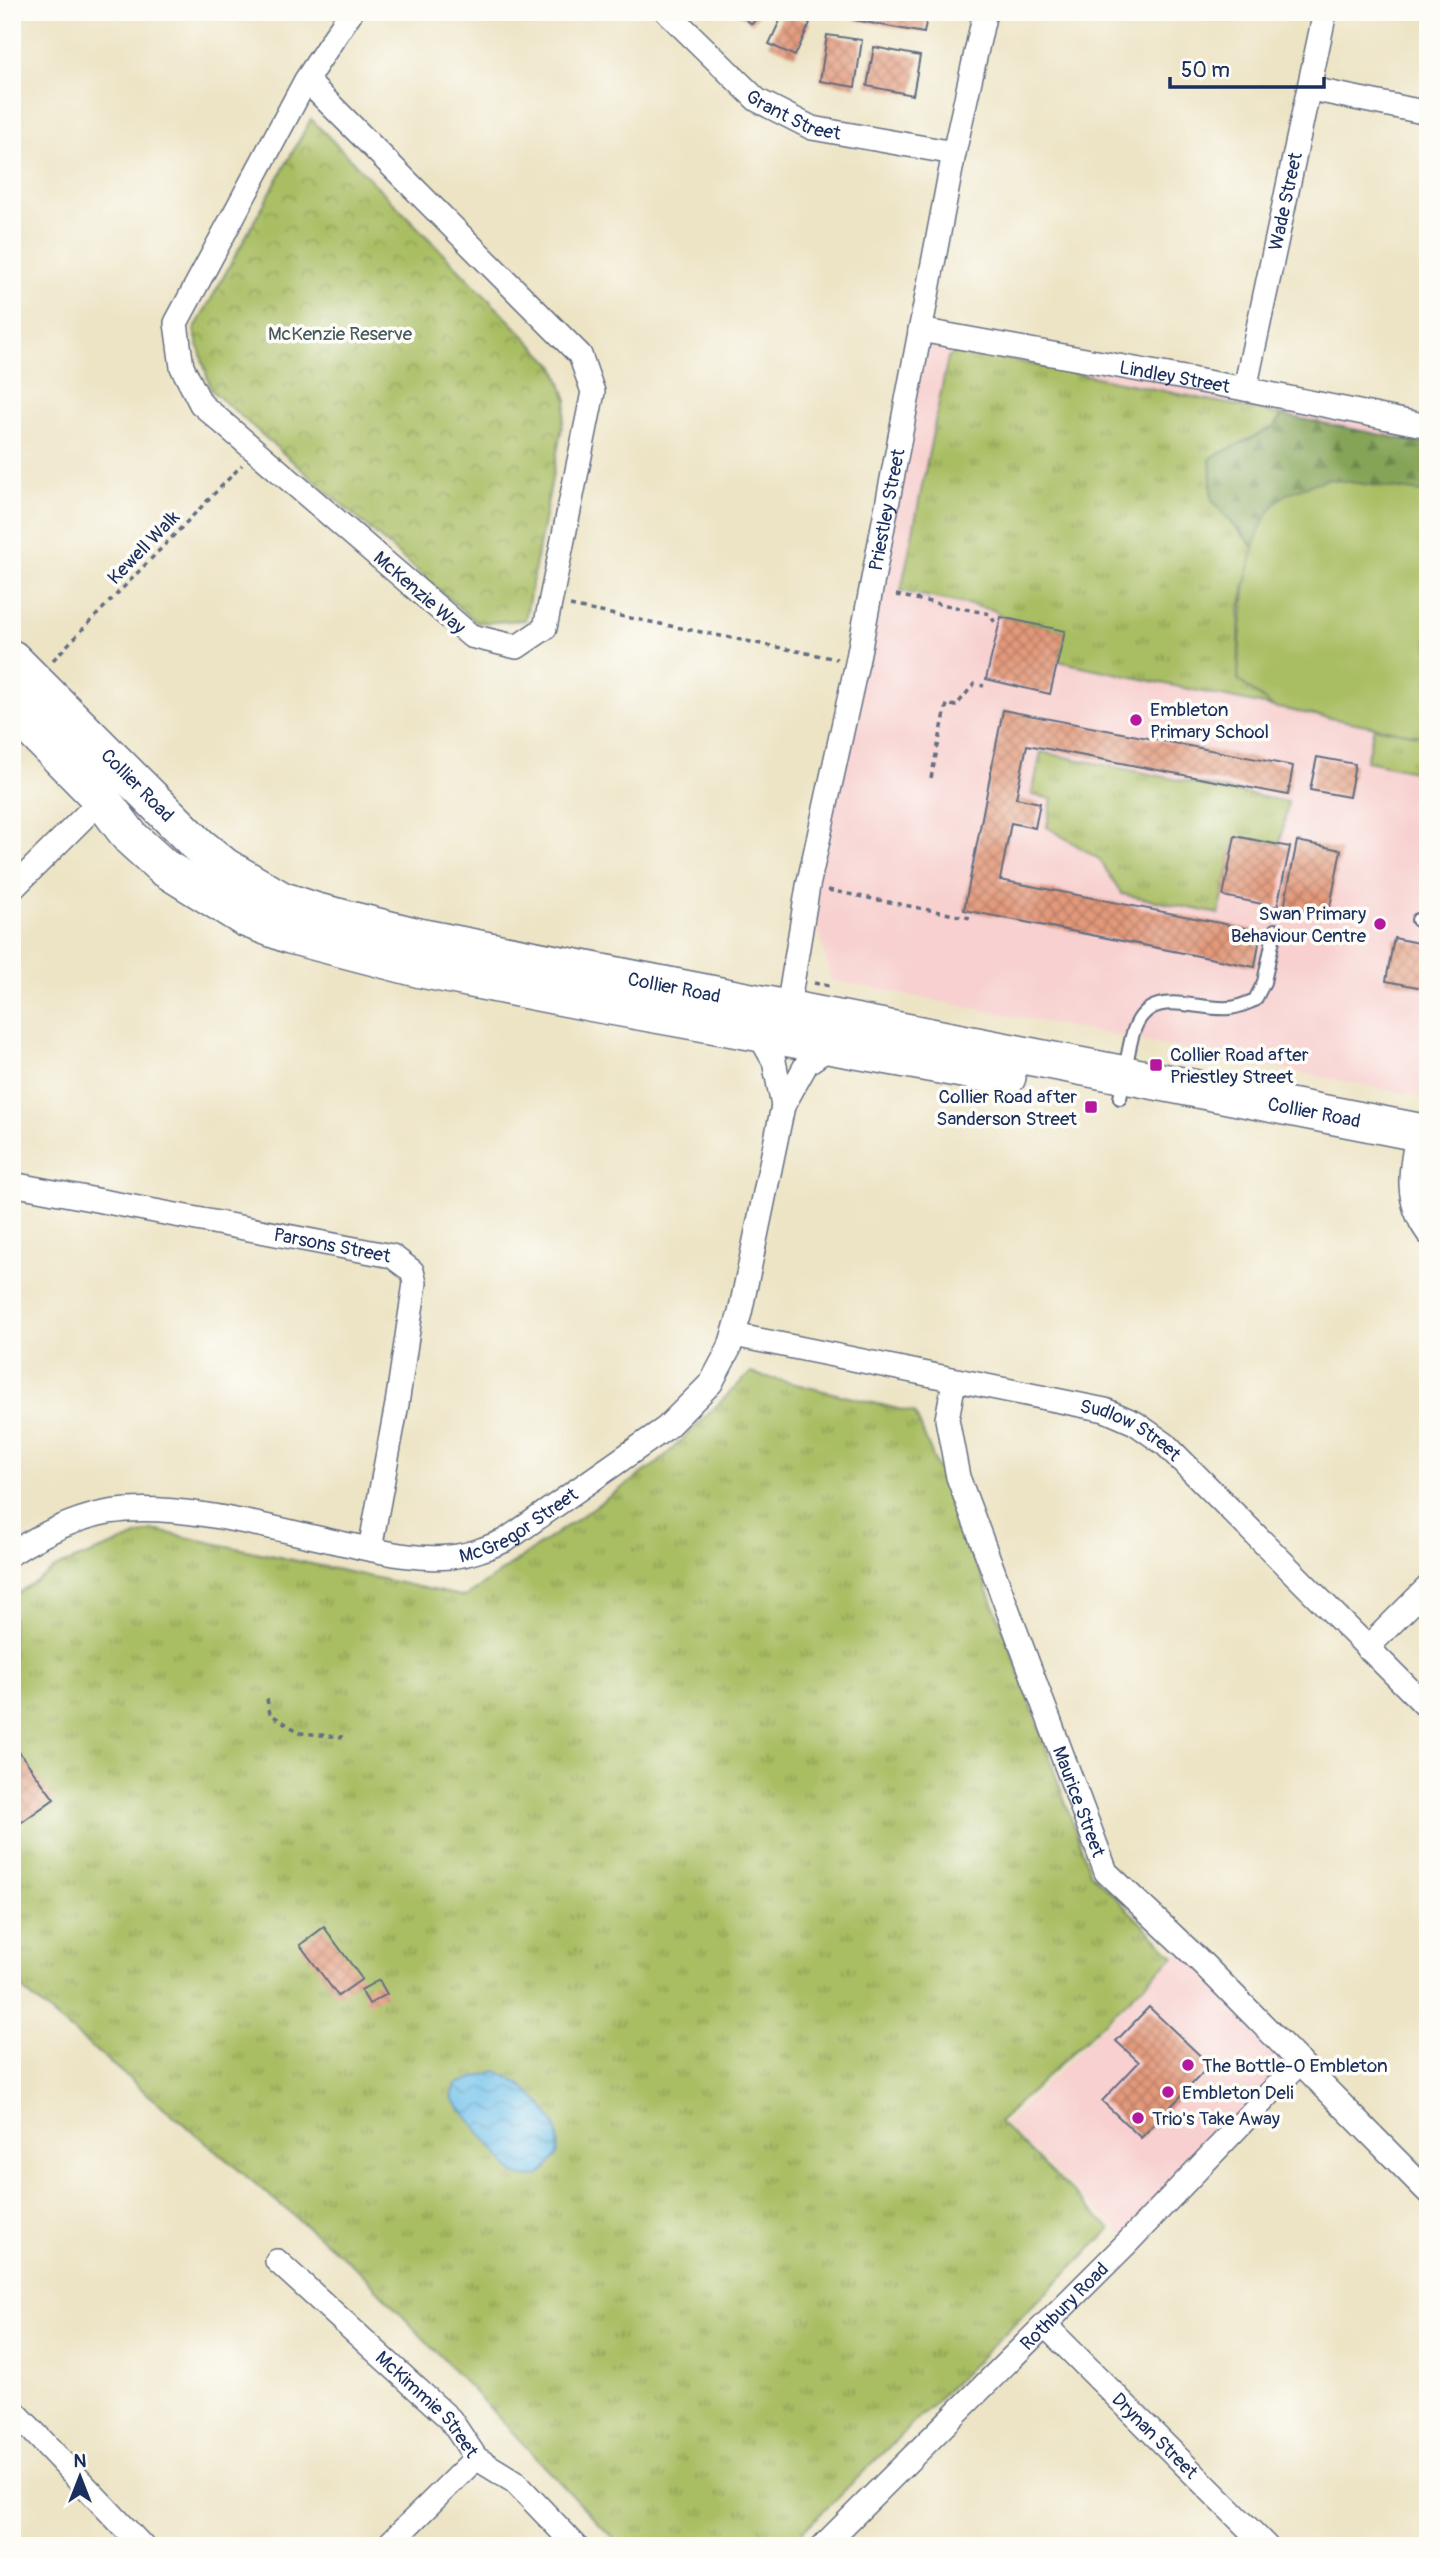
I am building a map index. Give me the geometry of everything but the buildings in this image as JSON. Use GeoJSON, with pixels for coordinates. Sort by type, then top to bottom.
{"type":"FeatureCollection","features":[{"type":"Feature","properties":{"kind":"main road","name":"Collier Road"},"geometry":{"type":"LineString","coordinates":[[12,659],[225,867],[281,900],[317,912],[418,937],[788,1008],[1122,1087],[1422,1145]]}},
{"type":"Feature","properties":{"kind":"main road","name":"Collier Road"},"geometry":{"type":"LineString","coordinates":[[12,709],[103,801],[131,838],[163,867],[246,918],[290,935],[421,969],[758,1033],[830,1046],[1122,1087]]}},
{"type":"Feature","properties":{"kind":"street","name":"McKenzie Way"},"geometry":{"type":"LineString","coordinates":[[306,80],[580,355],[593,392],[545,628],[517,647],[471,636],[201,404],[182,367],[176,323],[306,80],[351,12]]}},
{"type":"Feature","properties":{"kind":"street","name":"Grant Street"},"geometry":{"type":"LineString","coordinates":[[667,12],[757,100],[812,128],[954,153]]}},
{"type":"Feature","properties":{"kind":"street","name":"Priestley Street"},"geometry":{"type":"LineString","coordinates":[[788,1008],[808,886],[857,663],[954,153],[985,12]]}},
{"type":"Feature","properties":{"kind":"street","name":"Wade Street"},"geometry":{"type":"LineString","coordinates":[[1245,389],[1311,89],[1325,12]]}},
{"type":"Feature","properties":{"kind":"street"},"geometry":{"type":"LineString","coordinates":[[1311,89],[1428,113]]}},
{"type":"Feature","properties":{"kind":"street","name":"Lindley Street"},"geometry":{"type":"LineString","coordinates":[[920,330],[1245,389],[1428,426]]}},
{"type":"Feature","properties":{"kind":"street"},"geometry":{"type":"LineString","coordinates":[[12,889],[103,801],[124,771]]}},
{"type":"Feature","properties":{"kind":"street","name":"McGregor Street"},"geometry":{"type":"LineString","coordinates":[[758,1033],[774,1061],[783,1106]]}},
{"type":"Feature","properties":{"kind":"street","name":"McGregor Street"},"geometry":{"type":"LineString","coordinates":[[12,1553],[40,1536],[72,1523],[110,1512],[149,1510],[209,1516],[424,1558],[451,1557],[476,1552],[506,1540],[666,1428],[692,1405],[711,1383],[734,1335],[783,1106],[807,1063],[830,1046]]}},
{"type":"Feature","properties":{"kind":"street"},"geometry":{"type":"LineString","coordinates":[[1422,1145],[1408,1182],[1412,1202],[1428,1233]]}},
{"type":"Feature","properties":{"kind":"street","name":"Parsons Street"},"geometry":{"type":"LineString","coordinates":[[12,1184],[392,1256],[412,1271],[415,1283],[399,1391],[370,1549]]}},
{"type":"Feature","properties":{"kind":"street","name":"Sudlow Street"},"geometry":{"type":"LineString","coordinates":[[734,1335],[1105,1410],[1135,1423],[1166,1444],[1428,1708]]}},
{"type":"Feature","properties":{"kind":"street","name":"Maurice Street"},"geometry":{"type":"LineString","coordinates":[[954,1381],[947,1419],[958,1477],[1106,1872],[1428,2192]]}},
{"type":"Feature","properties":{"kind":"street"},"geometry":{"type":"LineString","coordinates":[[1367,1648],[1428,1587]]}},
{"type":"Feature","properties":{"kind":"street","name":"Rothbury Road"},"geometry":{"type":"LineString","coordinates":[[823,2546],[1045,2325],[1300,2062]]}},
{"type":"Feature","properties":{"kind":"street","name":"McKimmie Street"},"geometry":{"type":"LineString","coordinates":[[277,2261],[450,2419],[476,2458],[515,2482],[576,2546]]}},
{"type":"Feature","properties":{"kind":"street","name":"Drynan Street"},"geometry":{"type":"LineString","coordinates":[[1045,2325],[1266,2546]]}},
{"type":"Feature","properties":{"kind":"street"},"geometry":{"type":"LineString","coordinates":[[12,2409],[142,2546]]}},
{"type":"Feature","properties":{"kind":"street"},"geometry":{"type":"LineString","coordinates":[[387,2546],[476,2458]]}},
{"type":"Feature","properties":{"kind":"lane"},"geometry":{"type":"LineString","coordinates":[[1122,1087],[1133,1032],[1142,1013],[1155,1006],[1180,1003],[1230,1009],[1255,1000],[1264,982],[1275,930]]}},
{"type":"Feature","properties":{"kind":"path","name":"Kewell Walk"},"geometry":{"type":"LineString","coordinates":[[50,663],[256,451]]}},
{"type":"Feature","properties":{"kind":"path"},"geometry":{"type":"LineString","coordinates":[[896,595],[990,614],[995,623]]}},
{"type":"Feature","properties":{"kind":"path"},"geometry":{"type":"LineString","coordinates":[[550,603],[857,663]]}},
{"type":"Feature","properties":{"kind":"path"},"geometry":{"type":"LineString","coordinates":[[931,778],[947,704],[956,706],[974,684],[984,685]]}},
{"type":"Feature","properties":{"kind":"path"},"geometry":{"type":"LineString","coordinates":[[808,886],[970,918]]}},
{"type":"Feature","properties":{"kind":"path"},"geometry":{"type":"LineString","coordinates":[[267,1699],[270,1714],[301,1733],[343,1737]]}},
{"type":"Feature","properties":{"kind":"shaded area","name":"Embleton Primary School"},"geometry":{"type":"Polygon","coordinates":[[[921,331],[1428,426],[1428,1098],[831,980],[808,886],[921,331]]]}},
{"type":"Feature","properties":{"kind":"shaded area"},"geometry":{"type":"Polygon","coordinates":[[[1186,1945],[1300,2062],[1129,2241],[1005,2124],[1186,1945]]]}},
{"type":"Feature","properties":{"kind":"green space","name":"McKenzie Reserve"},"geometry":{"type":"Polygon","coordinates":[[[311,119],[555,367],[567,400],[525,620],[477,623],[211,390],[194,330],[311,119]]]}},
{"type":"Feature","properties":{"kind":"green space"},"geometry":{"type":"Polygon","coordinates":[[[962,350],[1282,415],[1275,427],[1210,458],[1212,500],[1255,549],[1240,608],[1238,680],[1273,707],[1058,661],[1064,631],[1001,617],[994,610],[901,591],[948,357],[962,350]]]}},
{"type":"Feature","properties":{"kind":"green space"},"geometry":{"type":"Polygon","coordinates":[[[1282,415],[1428,444],[1428,493],[1327,479],[1261,527],[1255,549],[1212,500],[1210,458],[1274,427],[1282,415]]]}},
{"type":"Feature","properties":{"kind":"green space"},"geometry":{"type":"Polygon","coordinates":[[[1327,479],[1428,493],[1428,737],[1273,707],[1238,680],[1247,580],[1252,553],[1261,529],[1272,509],[1286,495],[1327,479]]]}},
{"type":"Feature","properties":{"kind":"green space"},"geometry":{"type":"Polygon","coordinates":[[[1374,727],[1428,737],[1428,774],[1366,761],[1374,727]]]}},
{"type":"Feature","properties":{"kind":"green space"},"geometry":{"type":"Polygon","coordinates":[[[1041,752],[1288,802],[1280,844],[1235,837],[1219,914],[1122,894],[1099,859],[1047,827],[1052,799],[1032,795],[1041,752]]]}},
{"type":"Feature","properties":{"kind":"green space"},"geometry":{"type":"Polygon","coordinates":[[[750,1373],[915,1413],[1007,1638],[1090,1872],[1174,1956],[999,2122],[1111,2229],[788,2546],[620,2546],[360,2271],[12,1981],[12,1597],[59,1566],[153,1530],[465,1597],[659,1462],[750,1373]]]}},
{"type":"Feature","properties":{"kind":"water"},"geometry":{"type":"Polygon","coordinates":[[[497,2071],[530,2093],[550,2115],[556,2128],[557,2154],[540,2175],[525,2178],[514,2174],[452,2098],[456,2084],[497,2071]]]}},
{"type":"Feature","properties":{"kind":"place","name":"Embleton Primary School"},"geometry":{"type":"Point","coordinates":[1136,720]}},
{"type":"Feature","properties":{"kind":"place","name":"Swan Primary Behaviour Centre"},"geometry":{"type":"Point","coordinates":[1380,924]}},
{"type":"Feature","properties":{"kind":"place","name":"Collier Road after Priestley Street"},"geometry":{"type":"Point","coordinates":[1156,1065]}},
{"type":"Feature","properties":{"kind":"place","name":"Collier Road after Sanderson Street"},"geometry":{"type":"Point","coordinates":[1091,1107]}},
{"type":"Feature","properties":{"kind":"place","name":"The Bottle-O Embleton"},"geometry":{"type":"Point","coordinates":[1188,2065]}},
{"type":"Feature","properties":{"kind":"place","name":"Embleton Deli"},"geometry":{"type":"Point","coordinates":[1168,2092]}},
{"type":"Feature","properties":{"kind":"place","name":"Trio's Take Away"},"geometry":{"type":"Point","coordinates":[1138,2118]}}]}
